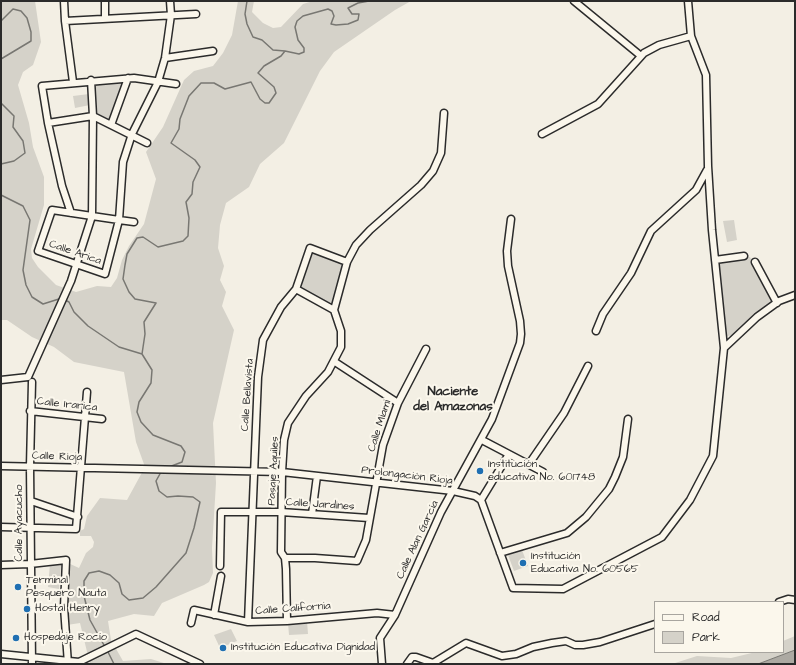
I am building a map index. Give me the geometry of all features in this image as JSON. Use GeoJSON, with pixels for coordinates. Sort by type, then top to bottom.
{"type":"FeatureCollection","features":[{"type":"Feature","properties":{"kind":"street"},"geometry":{"type":"LineString","coordinates":[[64,1],[64,21],[73,82]]}},
{"type":"Feature","properties":{"kind":"street"},"geometry":{"type":"LineString","coordinates":[[105,1],[105,18]]}},
{"type":"Feature","properties":{"kind":"street"},"geometry":{"type":"LineString","coordinates":[[120,220],[123,162],[132,134],[158,82],[166,58],[171,15],[170,1]]}},
{"type":"Feature","properties":{"kind":"street"},"geometry":{"type":"LineString","coordinates":[[574,1],[641,56]]}},
{"type":"Feature","properties":{"kind":"street"},"geometry":{"type":"LineString","coordinates":[[509,454],[481,500],[500,553],[515,588],[563,589],[662,537],[690,500],[713,456],[724,348],[715,260],[708,166],[706,75],[691,36],[688,1]]}},
{"type":"Feature","properties":{"kind":"street"},"geometry":{"type":"LineString","coordinates":[[64,21],[196,14]]}},
{"type":"Feature","properties":{"kind":"street"},"geometry":{"type":"LineString","coordinates":[[542,134],[598,104],[641,56],[658,45],[691,36]]}},
{"type":"Feature","properties":{"kind":"street"},"geometry":{"type":"LineString","coordinates":[[166,58],[213,51]]}},
{"type":"Feature","properties":{"kind":"street"},"geometry":{"type":"LineString","coordinates":[[111,125],[128,78]]}},
{"type":"Feature","properties":{"kind":"street"},"geometry":{"type":"LineString","coordinates":[[134,222],[71,213],[62,186],[48,123],[42,86],[91,80],[128,78],[176,84]]}},
{"type":"Feature","properties":{"kind":"street"},"geometry":{"type":"LineString","coordinates":[[1,380],[28,377],[71,282],[92,216],[93,116],[91,80]]}},
{"type":"Feature","properties":{"kind":"street"},"geometry":{"type":"LineString","coordinates":[[296,289],[334,310],[347,262],[356,245],[370,230],[421,185],[433,171],[440,153],[444,113]]}},
{"type":"Feature","properties":{"kind":"street"},"geometry":{"type":"LineString","coordinates":[[48,123],[93,116],[132,134],[147,143]]}},
{"type":"Feature","properties":{"kind":"street"},"geometry":{"type":"LineString","coordinates":[[596,331],[604,314],[631,274],[652,231],[696,190],[703,179],[708,166]]}},
{"type":"Feature","properties":{"kind":"street","name":"Calle Arica"},"geometry":{"type":"LineString","coordinates":[[71,213],[52,210],[38,251],[105,274],[120,220]]}},
{"type":"Feature","properties":{"kind":"street","name":"Calle Alan García"},"geometry":{"type":"LineString","coordinates":[[382,664],[380,638],[395,615],[432,530],[482,440],[495,412],[518,348],[521,334],[518,304],[508,266],[511,219]]}},
{"type":"Feature","properties":{"kind":"street","name":"Calle Bellavista"},"geometry":{"type":"LineString","coordinates":[[248,622],[258,377],[263,340],[281,307],[296,289],[310,248],[347,262]]}},
{"type":"Feature","properties":{"kind":"street"},"geometry":{"type":"LineString","coordinates":[[715,260],[744,256]]}},
{"type":"Feature","properties":{"kind":"street"},"geometry":{"type":"LineString","coordinates":[[755,262],[777,303]]}},
{"type":"Feature","properties":{"kind":"street"},"geometry":{"type":"LineString","coordinates":[[724,348],[757,317],[777,303],[795,295]]}},
{"type":"Feature","properties":{"kind":"street","name":"Pasaje Aquiles"},"geometry":{"type":"LineString","coordinates":[[287,621],[286,559],[281,552],[284,440],[288,423],[306,396],[328,372],[335,362],[341,348],[342,340],[339,320],[334,310]]}},
{"type":"Feature","properties":{"kind":"street","name":"Calle Miami"},"geometry":{"type":"LineString","coordinates":[[286,559],[312,558],[357,561],[366,540],[383,445],[398,403],[426,349]]}},
{"type":"Feature","properties":{"kind":"street"},"geometry":{"type":"LineString","coordinates":[[335,362],[398,403]]}},
{"type":"Feature","properties":{"kind":"street"},"geometry":{"type":"LineString","coordinates":[[528,464],[564,413],[588,366]]}},
{"type":"Feature","properties":{"kind":"street","name":"Calle Ayacucho"},"geometry":{"type":"LineString","coordinates":[[32,382],[30,411],[30,564],[32,661]]}},
{"type":"Feature","properties":{"kind":"street"},"geometry":{"type":"LineString","coordinates":[[1,527],[76,529],[87,392]]}},
{"type":"Feature","properties":{"kind":"street","name":"Calle Irarica"},"geometry":{"type":"LineString","coordinates":[[30,411],[102,419]]}},
{"type":"Feature","properties":{"kind":"street"},"geometry":{"type":"LineString","coordinates":[[500,553],[566,533],[586,518],[609,489],[615,477],[623,457],[628,418]]}},
{"type":"Feature","properties":{"kind":"street"},"geometry":{"type":"LineString","coordinates":[[482,440],[543,472]]}},
{"type":"Feature","properties":{"kind":"street","name":"Calle Rioja"},"geometry":{"type":"LineString","coordinates":[[1,466],[236,471]]}},
{"type":"Feature","properties":{"kind":"street","name":"Prolongación Rioja"},"geometry":{"type":"LineString","coordinates":[[236,471],[282,472],[453,491],[475,496],[481,500]]}},
{"type":"Feature","properties":{"kind":"street"},"geometry":{"type":"LineString","coordinates":[[312,514],[317,476]]}},
{"type":"Feature","properties":{"kind":"street"},"geometry":{"type":"LineString","coordinates":[[31,502],[78,517]]}},
{"type":"Feature","properties":{"kind":"street","name":"Calle Jardines"},"geometry":{"type":"LineString","coordinates":[[220,566],[221,512],[281,512],[370,518]]}},
{"type":"Feature","properties":{"kind":"street"},"geometry":{"type":"LineString","coordinates":[[1,565],[30,564],[66,560],[64,607],[68,663]]}},
{"type":"Feature","properties":{"kind":"street"},"geometry":{"type":"LineString","coordinates":[[214,615],[221,576]]}},
{"type":"Feature","properties":{"kind":"street"},"geometry":{"type":"LineString","coordinates":[[782,601],[788,599],[795,600]]}},
{"type":"Feature","properties":{"kind":"street","name":"Calle California"},"geometry":{"type":"LineString","coordinates":[[191,623],[194,610],[248,622],[287,621],[376,613],[395,615]]}},
{"type":"Feature","properties":{"kind":"street"},"geometry":{"type":"LineString","coordinates":[[407,664],[412,658],[416,657],[433,663],[466,643],[502,656],[516,654],[533,647],[552,643],[566,641],[575,645],[583,645],[600,642],[654,624]]}},
{"type":"Feature","properties":{"kind":"street"},"geometry":{"type":"LineString","coordinates":[[1,654],[32,661],[68,663],[79,662],[136,634],[200,664]]}},
{"type":"Feature","properties":{"kind":"green space"},"geometry":{"type":"Polygon","coordinates":[[[1,1],[35,1],[41,42],[33,65],[23,72],[18,85],[29,123],[33,147],[44,177],[44,205],[31,249],[32,258],[38,267],[56,285],[76,292],[97,286],[111,287],[117,278],[122,260],[129,246],[144,224],[156,179],[146,152],[163,127],[184,80],[194,71],[213,66],[223,53],[232,35],[238,1],[254,1],[252,12],[263,23],[273,28],[281,27],[303,4],[313,1],[411,1],[395,10],[334,52],[320,71],[284,143],[260,164],[249,187],[226,203],[220,225],[218,248],[224,266],[220,280],[226,292],[222,306],[234,330],[213,423],[216,483],[212,548],[213,573],[209,582],[204,585],[162,603],[154,616],[134,614],[108,621],[111,640],[123,661],[151,659],[167,664],[90,664],[80,623],[67,625],[68,563],[79,568],[86,553],[93,547],[94,542],[91,536],[80,536],[80,531],[84,529],[87,516],[100,498],[127,500],[145,467],[136,442],[124,372],[74,362],[54,347],[32,337],[7,320],[1,320],[1,1]]]}},
{"type":"Feature","properties":{"kind":"green space"},"geometry":{"type":"Polygon","coordinates":[[[125,81],[111,122],[96,115],[94,86],[96,82],[125,81]]]}},
{"type":"Feature","properties":{"kind":"green space"},"geometry":{"type":"Polygon","coordinates":[[[89,94],[90,105],[75,108],[73,96],[89,94]]]}},
{"type":"Feature","properties":{"kind":"green space"},"geometry":{"type":"Polygon","coordinates":[[[734,220],[737,240],[727,242],[723,221],[734,220]]]}},
{"type":"Feature","properties":{"kind":"green space"},"geometry":{"type":"Polygon","coordinates":[[[311,250],[344,262],[333,306],[298,287],[311,250]]]}},
{"type":"Feature","properties":{"kind":"green space"},"geometry":{"type":"Polygon","coordinates":[[[750,257],[772,302],[735,335],[727,336],[719,261],[750,257]]]}},
{"type":"Feature","properties":{"kind":"green space"},"geometry":{"type":"Polygon","coordinates":[[[522,550],[528,566],[514,571],[508,555],[522,550]]]}},
{"type":"Feature","properties":{"kind":"green space"},"geometry":{"type":"Polygon","coordinates":[[[59,563],[61,565],[59,589],[48,587],[50,564],[59,563]]]}},
{"type":"Feature","properties":{"kind":"green space"},"geometry":{"type":"Polygon","coordinates":[[[307,621],[308,634],[289,635],[288,623],[307,621]]]}},
{"type":"Feature","properties":{"kind":"green space"},"geometry":{"type":"Polygon","coordinates":[[[231,629],[237,641],[220,648],[214,635],[231,629]]]}},
{"type":"Feature","properties":{"kind":"green space"},"geometry":{"type":"Polygon","coordinates":[[[795,636],[795,650],[758,664],[672,664],[697,656],[731,658],[752,653],[784,653],[784,641],[795,636]]]}},
{"type":"Feature","properties":{"kind":"shaded area"},"geometry":{"type":"Polygon","coordinates":[[[795,650],[795,664],[758,664],[766,661],[795,650]]]}},
{"type":"Feature","properties":{"kind":"waterway"},"geometry":{"type":"LineString","coordinates":[[247,1],[245,14],[247,24],[253,37],[262,40],[273,50],[285,51]]}},
{"type":"Feature","properties":{"kind":"waterway"},"geometry":{"type":"LineString","coordinates":[[142,354],[145,334],[144,322],[156,303],[135,299],[129,292],[123,279],[127,254],[137,238],[143,237],[158,247],[183,241],[188,236],[189,218],[186,202],[192,194],[193,182],[200,167],[195,160],[171,143],[179,129],[180,119],[189,96],[201,83],[214,83],[225,89],[251,82],[260,99],[265,103],[269,103],[276,93],[274,87],[258,73],[264,66],[281,56],[285,51],[299,54],[304,52],[304,48],[298,40],[295,27],[297,21],[303,16],[328,9],[332,11],[334,16],[331,24],[348,24],[358,20],[359,14],[352,14],[348,8],[358,3],[369,1]]}},
{"type":"Feature","properties":{"kind":"waterway"},"geometry":{"type":"LineString","coordinates":[[1,21],[13,9],[21,11],[27,18],[31,32],[31,41],[1,59]]}},
{"type":"Feature","properties":{"kind":"waterway"},"geometry":{"type":"LineString","coordinates":[[1,103],[14,116],[13,127],[23,141],[25,153],[14,161],[1,164]]}},
{"type":"Feature","properties":{"kind":"waterway"},"geometry":{"type":"LineString","coordinates":[[1,195],[23,206],[30,220],[23,270],[26,285],[32,297],[43,304],[62,298]]}},
{"type":"Feature","properties":{"kind":"waterway"},"geometry":{"type":"LineString","coordinates":[[65,300],[69,302],[74,312],[88,326],[119,347],[142,354],[152,370],[151,383],[139,402],[137,412],[141,422],[153,435],[181,446],[185,452],[182,462],[169,467]]}},
{"type":"Feature","properties":{"kind":"waterway"},"geometry":{"type":"LineString","coordinates":[[105,647],[90,620],[84,596],[84,581],[89,573],[99,571],[110,575],[119,583],[122,594],[129,600],[143,598],[156,587],[186,553],[200,502],[193,497],[167,497],[159,491],[156,481],[161,472]]}},
{"type":"Feature","properties":{"kind":"waterway"},"geometry":{"type":"LineString","coordinates":[[107,650],[114,664]]}},
{"type":"Feature","properties":{"kind":"place","name":"Institución educativa No. 601748"},"geometry":{"type":"Point","coordinates":[480,471]}},
{"type":"Feature","properties":{"kind":"place","name":"Institución Educativa No. 60565"},"geometry":{"type":"Point","coordinates":[523,563]}},
{"type":"Feature","properties":{"kind":"place","name":"Terminal Pesquero Nauta"},"geometry":{"type":"Point","coordinates":[18,587]}},
{"type":"Feature","properties":{"kind":"place","name":"Hostal Henry"},"geometry":{"type":"Point","coordinates":[27,609]}},
{"type":"Feature","properties":{"kind":"place","name":"Hospedaje Rocío"},"geometry":{"type":"Point","coordinates":[16,638]}},
{"type":"Feature","properties":{"kind":"place","name":"Institución Educativa Dignidad"},"geometry":{"type":"Point","coordinates":[223,648]}},
{"type":"Feature","properties":{"kind":"district","name":"Naciente del Amazonas"},"geometry":{"type":"Point","coordinates":[453,400]}}]}
